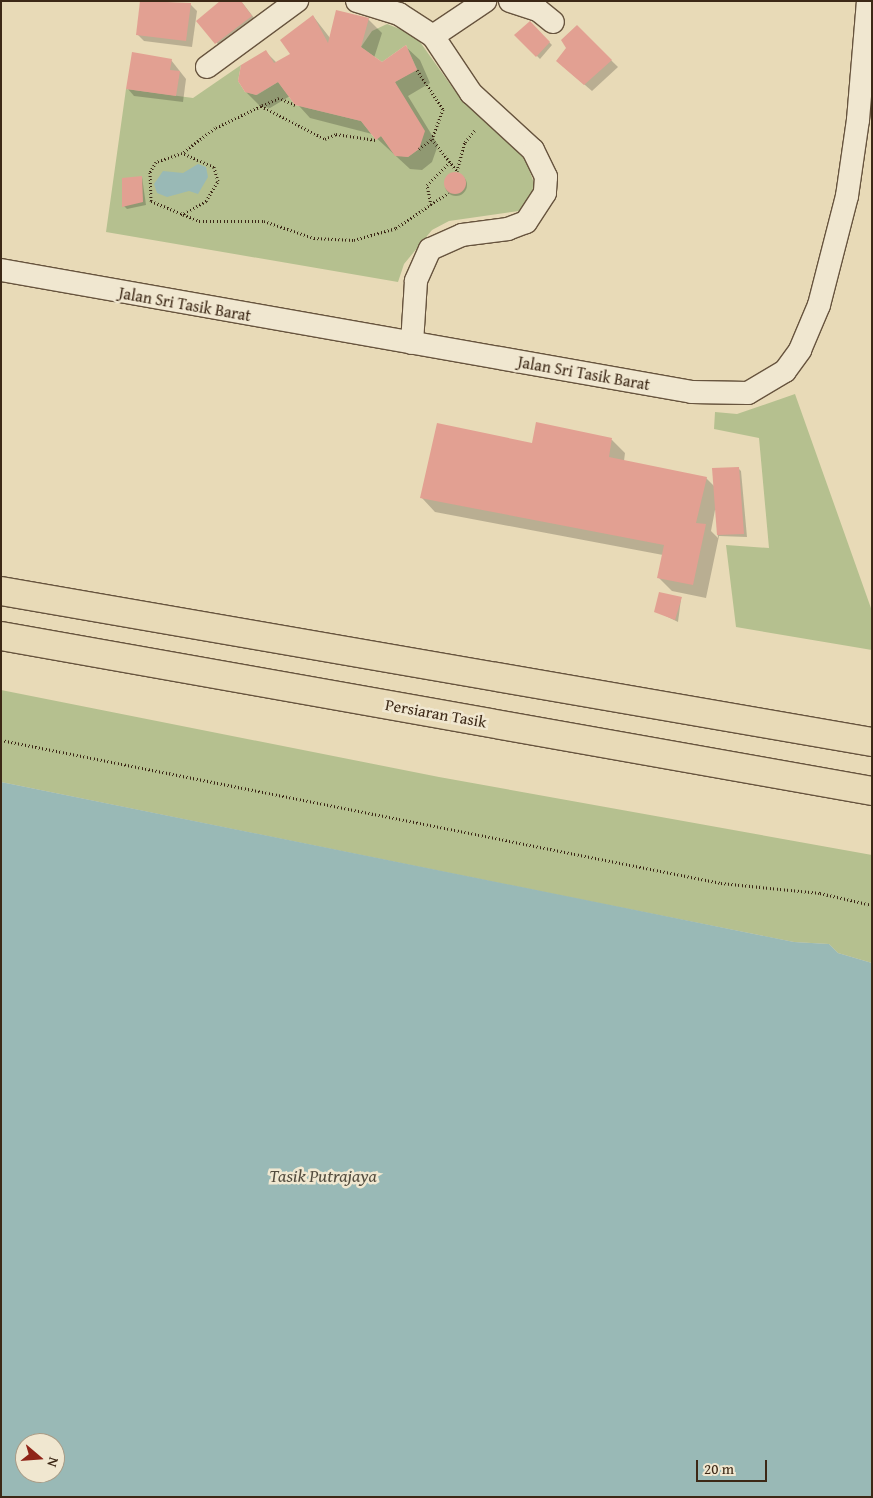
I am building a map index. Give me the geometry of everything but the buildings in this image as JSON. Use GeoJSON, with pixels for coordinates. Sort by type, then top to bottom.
{"type":"FeatureCollection","features":[{"type":"Feature","properties":{"kind":"main road"},"geometry":{"type":"LineString","coordinates":[[1,591],[872,742]]}},
{"type":"Feature","properties":{"kind":"main road","name":"Persiaran Tasik"},"geometry":{"type":"LineString","coordinates":[[1,636],[872,791]]}},
{"type":"Feature","properties":{"kind":"street"},"geometry":{"type":"LineString","coordinates":[[206,67],[297,1]]}},
{"type":"Feature","properties":{"kind":"street"},"geometry":{"type":"LineString","coordinates":[[357,1],[399,14],[432,36],[471,93],[533,150],[542,162],[546,193],[526,222],[508,229],[462,235],[430,249],[416,281],[412,343]]}},
{"type":"Feature","properties":{"kind":"street"},"geometry":{"type":"LineString","coordinates":[[432,36],[485,1]]}},
{"type":"Feature","properties":{"kind":"street"},"geometry":{"type":"LineString","coordinates":[[510,1],[538,10],[553,22]]}},
{"type":"Feature","properties":{"kind":"street","name":"Jalan Sri Tasik Barat"},"geometry":{"type":"LineString","coordinates":[[1,270],[692,392],[748,393],[768,385],[800,350],[833,257],[858,120],[868,1]]}},
{"type":"Feature","properties":{"kind":"path"},"geometry":{"type":"LineString","coordinates":[[417,70],[443,109],[432,139],[419,149]]}},
{"type":"Feature","properties":{"kind":"path"},"geometry":{"type":"LineString","coordinates":[[295,105],[279,98],[215,128],[182,153],[156,162],[149,185],[151,201],[199,221],[264,221],[314,238],[354,240],[396,228],[448,193]]}},
{"type":"Feature","properties":{"kind":"path"},"geometry":{"type":"LineString","coordinates":[[261,106],[325,140],[336,134],[376,140]]}},
{"type":"Feature","properties":{"kind":"path"},"geometry":{"type":"LineString","coordinates":[[432,139],[457,171],[465,142],[480,125]]}},
{"type":"Feature","properties":{"kind":"path"},"geometry":{"type":"LineString","coordinates":[[181,215],[206,201],[218,181],[214,166],[182,153]]}},
{"type":"Feature","properties":{"kind":"path"},"geometry":{"type":"LineString","coordinates":[[431,205],[427,185],[450,162]]}},
{"type":"Feature","properties":{"kind":"path"},"geometry":{"type":"LineString","coordinates":[[1,740],[721,883],[820,893],[872,905]]}},
{"type":"Feature","properties":{"kind":"green space"},"geometry":{"type":"Polygon","coordinates":[[[387,24],[415,35],[455,91],[524,155],[535,186],[530,202],[519,211],[449,221],[432,230],[404,264],[398,282],[106,232],[126,89],[193,98],[241,65],[238,81],[245,92],[257,95],[278,82],[295,105],[361,121],[376,140],[381,136],[395,155],[408,157],[419,149],[395,82],[417,69],[406,45],[382,62],[361,47],[372,31],[387,24]]]}},
{"type":"Feature","properties":{"kind":"green space"},"geometry":{"type":"Polygon","coordinates":[[[795,394],[872,611],[872,650],[736,627],[726,545],[769,548],[759,438],[714,429],[715,412],[737,414],[795,394]]]}},
{"type":"Feature","properties":{"kind":"green space"},"geometry":{"type":"Polygon","coordinates":[[[1,690],[439,777],[872,855],[872,963],[838,953],[829,944],[794,942],[1,782],[1,690]]]}},
{"type":"Feature","properties":{"kind":"water"},"geometry":{"type":"Polygon","coordinates":[[[198,164],[206,167],[208,177],[198,194],[189,191],[167,197],[157,193],[154,184],[163,171],[183,173],[198,164]]]}},
{"type":"Feature","properties":{"kind":"water","name":"Tasik Putrajaya"},"geometry":{"type":"Polygon","coordinates":[[[1,782],[794,942],[829,944],[838,953],[872,963],[872,1497],[1,1497],[1,782]]]}}]}
